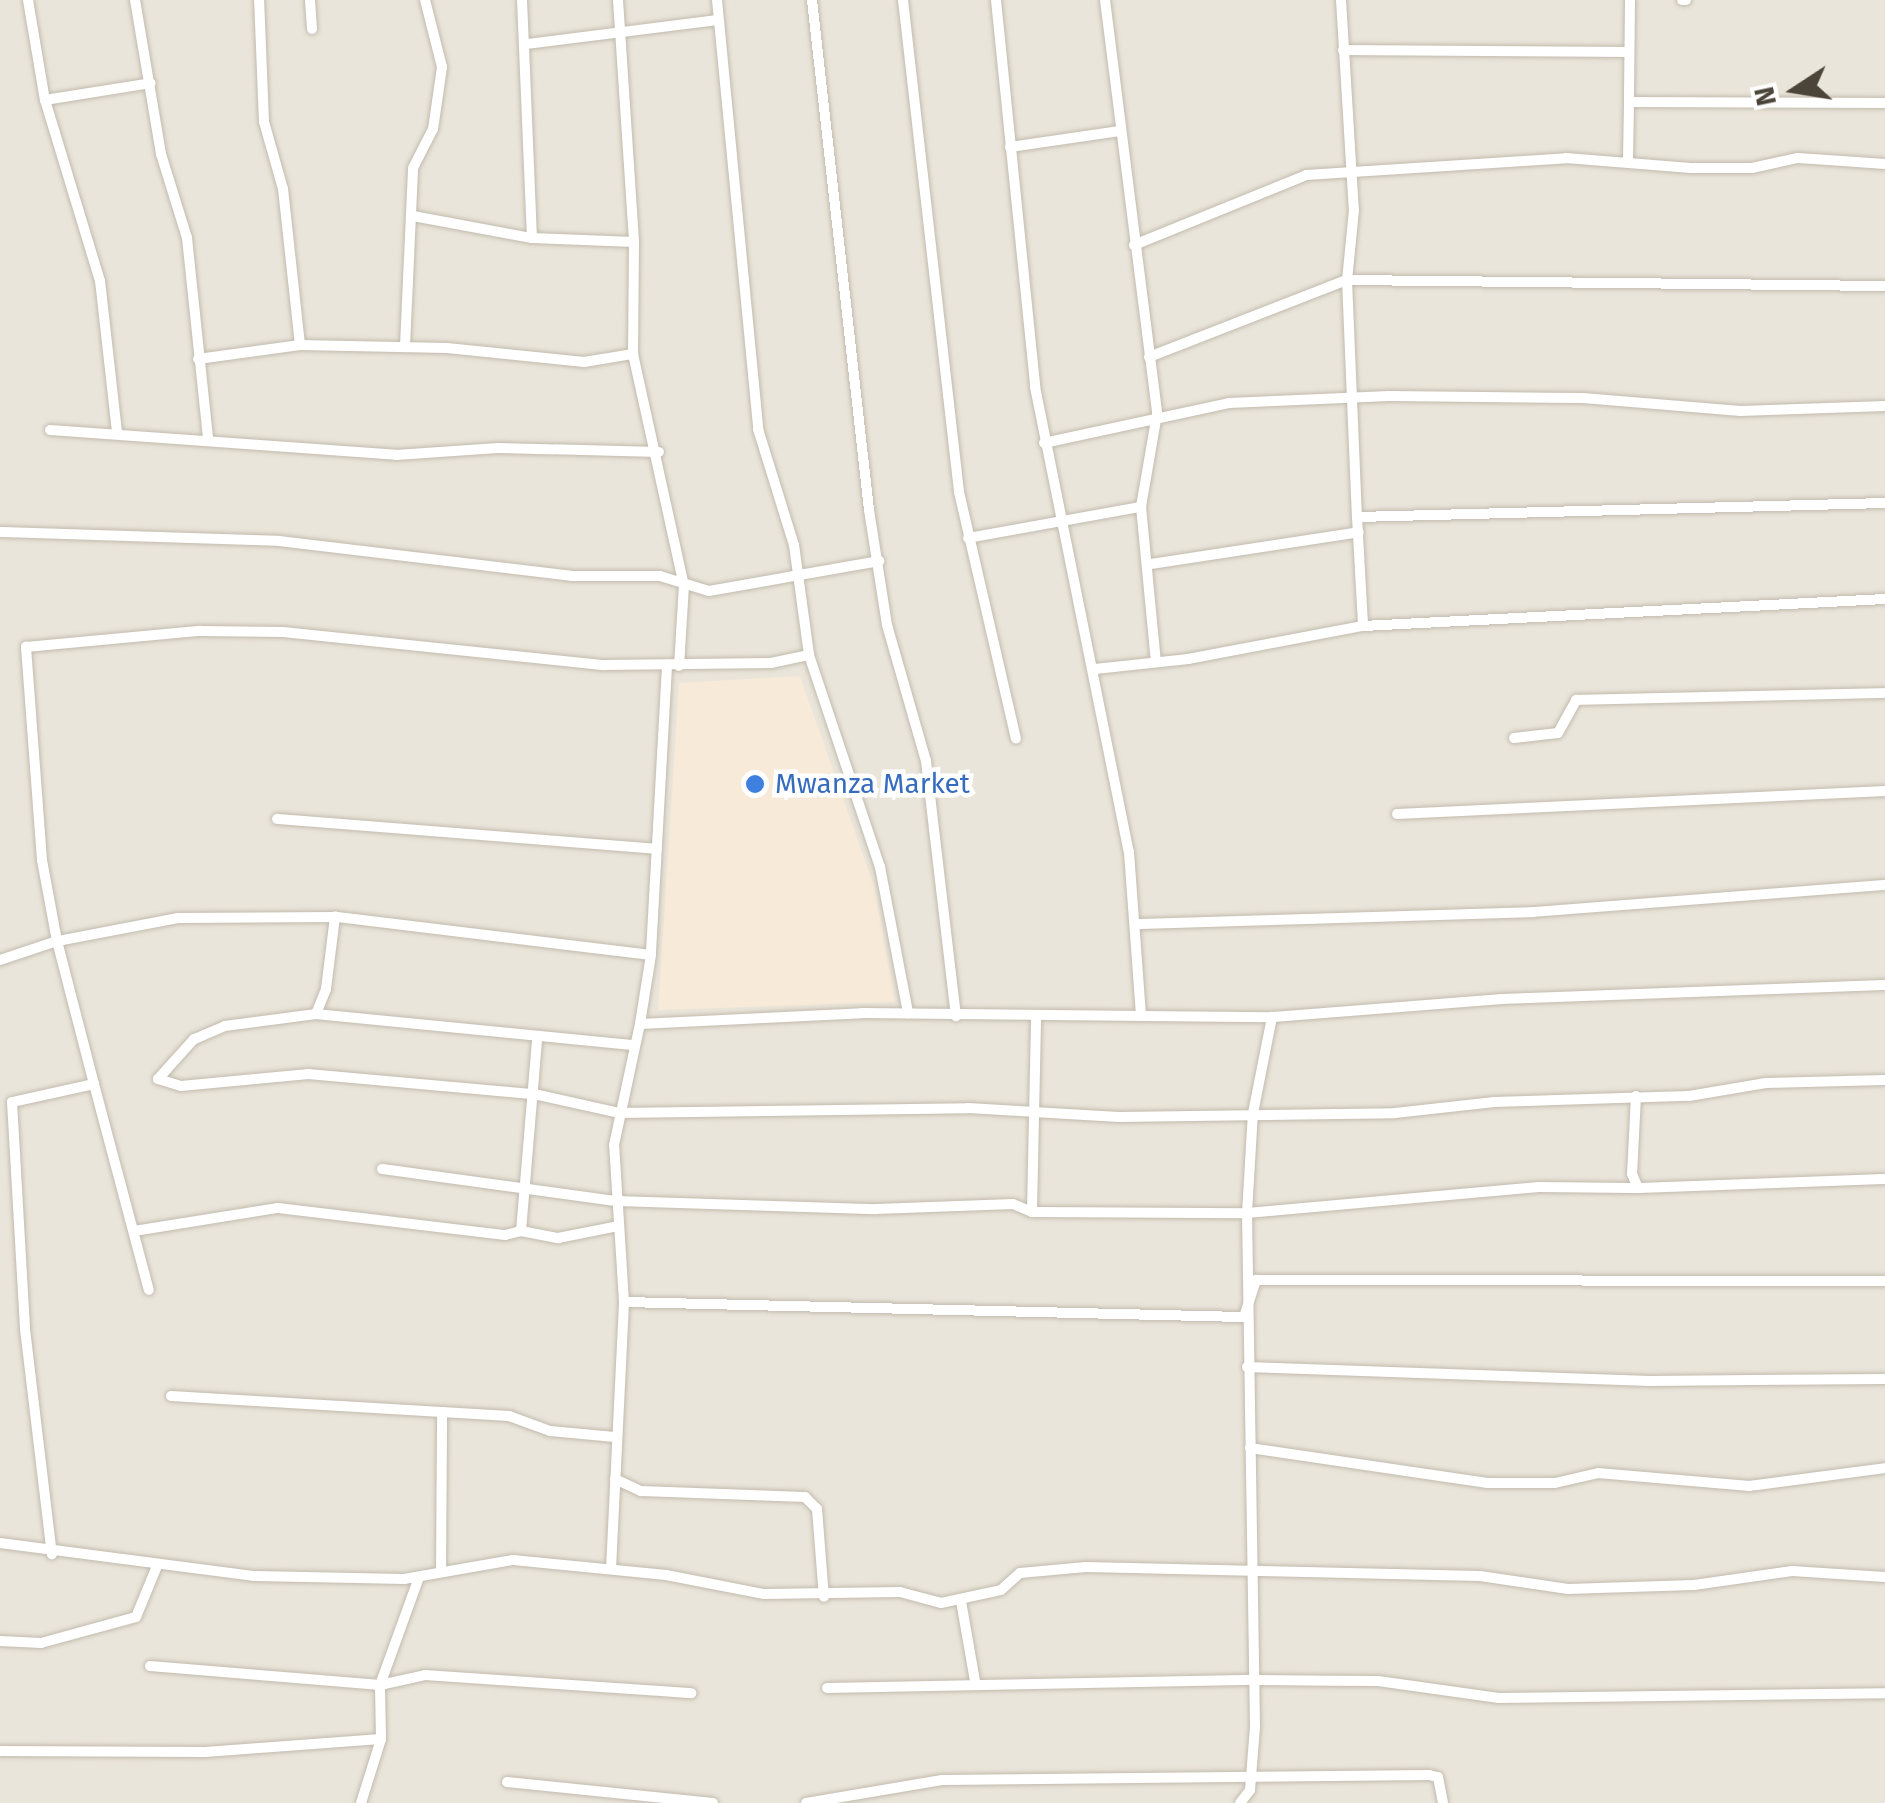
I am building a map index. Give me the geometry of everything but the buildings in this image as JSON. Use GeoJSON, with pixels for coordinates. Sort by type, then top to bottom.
{"type":"FeatureCollection","features":[{"type":"Feature","properties":{"kind":"street"},"geometry":{"type":"LineString","coordinates":[[28,0],[45,100],[100,281],[117,432]]}},
{"type":"Feature","properties":{"kind":"street"},"geometry":{"type":"LineString","coordinates":[[135,0],[168,188],[187,238],[208,438]]}},
{"type":"Feature","properties":{"kind":"street"},"geometry":{"type":"LineString","coordinates":[[258,0],[264,122],[283,189],[300,346]]}},
{"type":"Feature","properties":{"kind":"street"},"geometry":{"type":"LineString","coordinates":[[310,0],[312,28]]}},
{"type":"Feature","properties":{"kind":"street"},"geometry":{"type":"LineString","coordinates":[[405,346],[414,168],[433,129],[442,67],[426,0]]}},
{"type":"Feature","properties":{"kind":"street"},"geometry":{"type":"LineString","coordinates":[[522,0],[532,238]]}},
{"type":"Feature","properties":{"kind":"street"},"geometry":{"type":"LineString","coordinates":[[610,1569],[624,1302],[616,1202],[618,1113],[640,1024],[651,955],[673,666],[684,586],[659,452],[633,354],[634,242],[618,0]]}},
{"type":"Feature","properties":{"kind":"street"},"geometry":{"type":"LineString","coordinates":[[717,0],[758,429],[794,544],[809,655],[880,867],[908,1013]]}},
{"type":"Feature","properties":{"kind":"street"},"geometry":{"type":"LineString","coordinates":[[812,0],[838,283],[887,626],[926,761],[956,1016]]}},
{"type":"Feature","properties":{"kind":"street"},"geometry":{"type":"LineString","coordinates":[[902,0],[924,213],[968,538],[1016,739]]}},
{"type":"Feature","properties":{"kind":"street"},"geometry":{"type":"LineString","coordinates":[[996,0],[1044,443],[1058,520],[1095,668],[1137,924],[1141,1014]]}},
{"type":"Feature","properties":{"kind":"street"},"geometry":{"type":"LineString","coordinates":[[1105,0],[1157,414],[1141,507],[1151,564],[1156,662]]}},
{"type":"Feature","properties":{"kind":"street"},"geometry":{"type":"LineString","coordinates":[[1341,0],[1354,210],[1347,280],[1363,626]]}},
{"type":"Feature","properties":{"kind":"street"},"geometry":{"type":"LineString","coordinates":[[1628,160],[1630,0]]}},
{"type":"Feature","properties":{"kind":"street"},"geometry":{"type":"LineString","coordinates":[[526,44],[621,28],[718,20]]}},
{"type":"Feature","properties":{"kind":"street"},"geometry":{"type":"LineString","coordinates":[[1343,50],[1628,52]]}},
{"type":"Feature","properties":{"kind":"street"},"geometry":{"type":"LineString","coordinates":[[45,100],[151,83]]}},
{"type":"Feature","properties":{"kind":"street"},"geometry":{"type":"LineString","coordinates":[[1629,102],[1885,103]]}},
{"type":"Feature","properties":{"kind":"street"},"geometry":{"type":"LineString","coordinates":[[1010,147],[1120,131]]}},
{"type":"Feature","properties":{"kind":"street"},"geometry":{"type":"LineString","coordinates":[[1134,245],[1292,180],[1350,170],[1628,160],[1736,168],[1798,158],[1885,164]]}},
{"type":"Feature","properties":{"kind":"street"},"geometry":{"type":"LineString","coordinates":[[413,216],[532,238],[634,242]]}},
{"type":"Feature","properties":{"kind":"street"},"geometry":{"type":"LineString","coordinates":[[1149,356],[1347,280],[1885,286]]}},
{"type":"Feature","properties":{"kind":"street"},"geometry":{"type":"LineString","coordinates":[[198,359],[300,346],[405,346],[584,362],[633,354]]}},
{"type":"Feature","properties":{"kind":"street"},"geometry":{"type":"LineString","coordinates":[[1044,443],[1157,414],[1353,397],[1543,397],[1740,411],[1885,406]]}},
{"type":"Feature","properties":{"kind":"street"},"geometry":{"type":"LineString","coordinates":[[50,430],[396,454],[498,448],[659,452]]}},
{"type":"Feature","properties":{"kind":"street"},"geometry":{"type":"LineString","coordinates":[[1357,517],[1885,503]]}},
{"type":"Feature","properties":{"kind":"street"},"geometry":{"type":"LineString","coordinates":[[968,538],[1141,507]]}},
{"type":"Feature","properties":{"kind":"street"},"geometry":{"type":"LineString","coordinates":[[0,532],[204,536],[571,576],[660,576],[709,591],[879,561]]}},
{"type":"Feature","properties":{"kind":"street"},"geometry":{"type":"LineString","coordinates":[[1151,564],[1359,532]]}},
{"type":"Feature","properties":{"kind":"street"},"geometry":{"type":"LineString","coordinates":[[1095,668],[1156,662],[1363,626],[1885,598]]}},
{"type":"Feature","properties":{"kind":"street"},"geometry":{"type":"LineString","coordinates":[[149,1290],[57,941],[42,860],[27,692],[30,643],[283,632],[427,652],[673,666],[809,655]]}},
{"type":"Feature","properties":{"kind":"street"},"geometry":{"type":"LineString","coordinates":[[1514,738],[1558,734],[1576,700],[1885,693]]}},
{"type":"Feature","properties":{"kind":"street"},"geometry":{"type":"LineString","coordinates":[[1398,814],[1885,791]]}},
{"type":"Feature","properties":{"kind":"street"},"geometry":{"type":"LineString","coordinates":[[277,819],[657,849]]}},
{"type":"Feature","properties":{"kind":"street"},"geometry":{"type":"LineString","coordinates":[[1137,924],[1533,912],[1885,885]]}},
{"type":"Feature","properties":{"kind":"street"},"geometry":{"type":"LineString","coordinates":[[0,960],[57,941],[178,918],[335,917],[651,955]]}},
{"type":"Feature","properties":{"kind":"street"},"geometry":{"type":"LineString","coordinates":[[316,1014],[326,988],[335,917]]}},
{"type":"Feature","properties":{"kind":"street"},"geometry":{"type":"LineString","coordinates":[[640,1024],[908,1013],[1272,1016],[1500,1000],[1885,985]]}},
{"type":"Feature","properties":{"kind":"street"},"geometry":{"type":"LineString","coordinates":[[632,1046],[537,1040],[420,1021],[316,1014],[224,1026],[194,1038],[158,1080],[181,1086],[308,1074],[534,1094],[618,1113],[1394,1114],[1766,1083],[1885,1080]]}},
{"type":"Feature","properties":{"kind":"street"},"geometry":{"type":"LineString","coordinates":[[1032,1212],[1030,1112],[1036,1016]]}},
{"type":"Feature","properties":{"kind":"street"},"geometry":{"type":"LineString","coordinates":[[1240,1803],[1251,1780],[1256,1680],[1256,1568],[1244,1317],[1247,1213],[1252,1113],[1272,1016]]}},
{"type":"Feature","properties":{"kind":"street"},"geometry":{"type":"LineString","coordinates":[[521,1231],[528,1190],[537,1040]]}},
{"type":"Feature","properties":{"kind":"street"},"geometry":{"type":"LineString","coordinates":[[52,1554],[23,1309],[12,1102],[94,1084]]}},
{"type":"Feature","properties":{"kind":"street"},"geometry":{"type":"LineString","coordinates":[[1636,1096],[1632,1174],[1638,1188]]}},
{"type":"Feature","properties":{"kind":"street"},"geometry":{"type":"LineString","coordinates":[[382,1169],[616,1202],[876,1209],[1014,1204],[1032,1212],[1247,1213],[1539,1188],[1885,1180]]}},
{"type":"Feature","properties":{"kind":"street"},"geometry":{"type":"LineString","coordinates":[[134,1231],[278,1208],[505,1235],[521,1231],[558,1238],[618,1226]]}},
{"type":"Feature","properties":{"kind":"street"},"geometry":{"type":"LineString","coordinates":[[1244,1317],[1256,1280],[1885,1281]]}},
{"type":"Feature","properties":{"kind":"street"},"geometry":{"type":"LineString","coordinates":[[624,1302],[1244,1317]]}},
{"type":"Feature","properties":{"kind":"street"},"geometry":{"type":"LineString","coordinates":[[1247,1367],[1633,1380],[1885,1379]]}},
{"type":"Feature","properties":{"kind":"street"},"geometry":{"type":"LineString","coordinates":[[171,1396],[509,1416],[550,1431],[615,1437]]}},
{"type":"Feature","properties":{"kind":"street"},"geometry":{"type":"LineString","coordinates":[[441,1570],[442,1412]]}},
{"type":"Feature","properties":{"kind":"street"},"geometry":{"type":"LineString","coordinates":[[1250,1448],[1487,1482],[1555,1483],[1598,1473],[1749,1486],[1885,1468]]}},
{"type":"Feature","properties":{"kind":"street"},"geometry":{"type":"LineString","coordinates":[[616,1480],[641,1491],[805,1496],[817,1509],[824,1598]]}},
{"type":"Feature","properties":{"kind":"street"},"geometry":{"type":"LineString","coordinates":[[0,1543],[52,1554],[256,1576],[418,1576],[513,1560],[610,1569],[711,1589],[824,1598],[900,1592],[941,1603],[1001,1590],[1020,1572],[1151,1565],[1480,1576],[1568,1589],[1694,1585],[1792,1572],[1885,1577]]}},
{"type":"Feature","properties":{"kind":"street"},"geometry":{"type":"LineString","coordinates":[[0,1642],[41,1643],[136,1617],[157,1566]]}},
{"type":"Feature","properties":{"kind":"street"},"geometry":{"type":"LineString","coordinates":[[361,1803],[381,1739],[380,1685],[418,1576]]}},
{"type":"Feature","properties":{"kind":"street"},"geometry":{"type":"LineString","coordinates":[[961,1601],[975,1681]]}},
{"type":"Feature","properties":{"kind":"street"},"geometry":{"type":"LineString","coordinates":[[150,1666],[380,1685],[425,1674],[691,1693]]}},
{"type":"Feature","properties":{"kind":"street"},"geometry":{"type":"LineString","coordinates":[[827,1688],[975,1681],[1378,1680],[1499,1698],[1885,1694]]}},
{"type":"Feature","properties":{"kind":"street"},"geometry":{"type":"LineString","coordinates":[[0,1751],[204,1752],[381,1739]]}},
{"type":"Feature","properties":{"kind":"street"},"geometry":{"type":"LineString","coordinates":[[806,1803],[942,1780],[1251,1780],[1429,1775],[1438,1776],[1443,1803]]}},
{"type":"Feature","properties":{"kind":"street"},"geometry":{"type":"LineString","coordinates":[[507,1782],[713,1803]]}},
{"type":"Feature","properties":{"kind":"shaded area"},"geometry":{"type":"Polygon","coordinates":[[[0,0],[1885,0],[1885,1803],[0,1803],[0,0]]]}},
{"type":"Feature","properties":{"kind":"shaded area","name":"Mwanza Market"},"geometry":{"type":"Polygon","coordinates":[[[800,676],[874,886],[895,1002],[658,1010],[679,683],[800,676]]]}},
{"type":"Feature","properties":{"kind":"place","name":"Mwanza Market"},"geometry":{"type":"Point","coordinates":[755,784]}}]}
